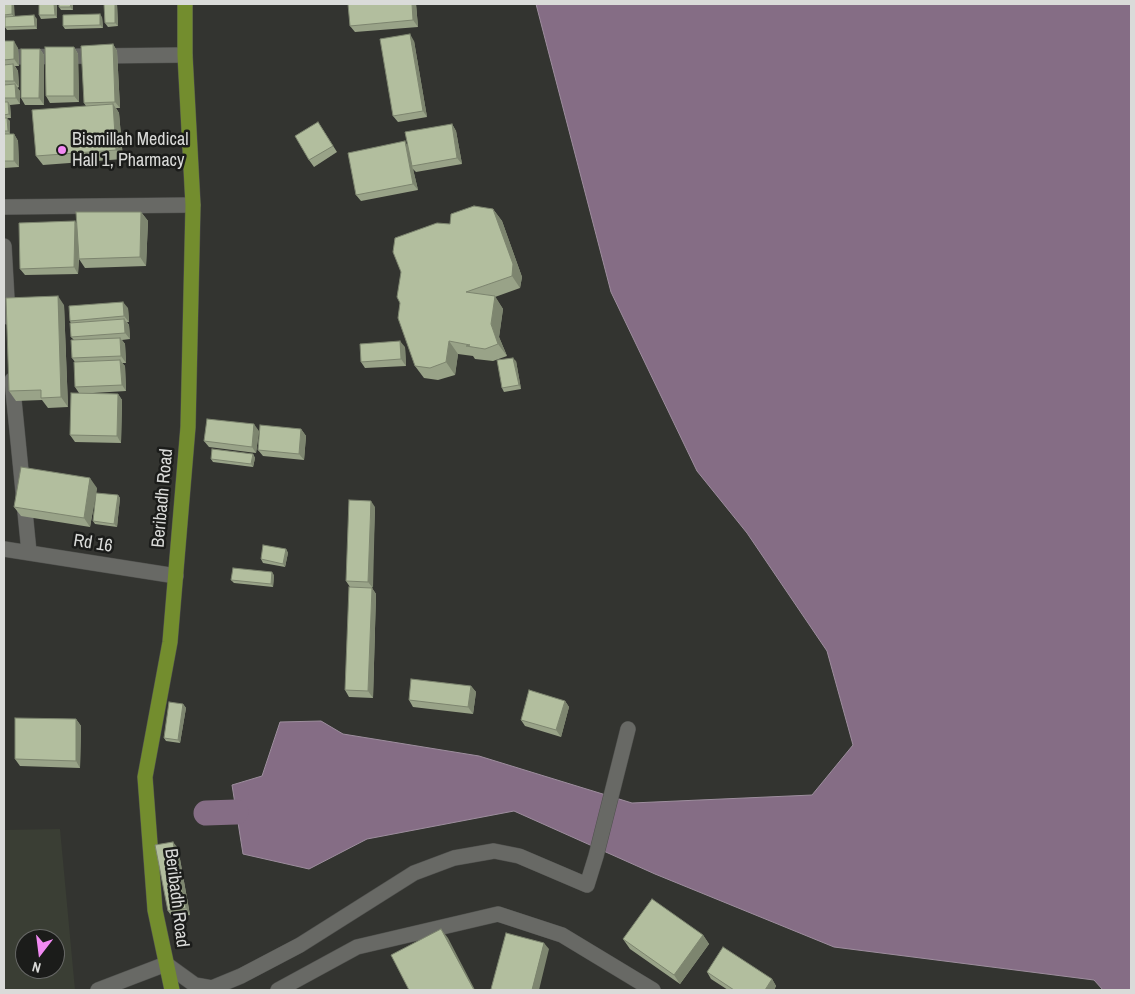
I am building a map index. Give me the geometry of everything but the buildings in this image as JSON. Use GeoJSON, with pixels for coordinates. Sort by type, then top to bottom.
{"type":"FeatureCollection","features":[{"type":"Feature","properties":{"kind":"highway","name":"Beribadh Road"},"geometry":{"type":"LineString","coordinates":[[172,990],[155,910],[145,777],[170,642],[188,427],[193,205],[185,55],[185,4]]}},
{"type":"Feature","properties":{"kind":"street"},"geometry":{"type":"LineString","coordinates":[[4,57],[185,55]]}},
{"type":"Feature","properties":{"kind":"street"},"geometry":{"type":"LineString","coordinates":[[4,207],[193,205]]}},
{"type":"Feature","properties":{"kind":"street"},"geometry":{"type":"LineString","coordinates":[[4,246],[9,334]]}},
{"type":"Feature","properties":{"kind":"street"},"geometry":{"type":"LineString","coordinates":[[9,369],[30,552]]}},
{"type":"Feature","properties":{"kind":"street","name":"Rd 16"},"geometry":{"type":"LineString","coordinates":[[4,549],[176,576]]}},
{"type":"Feature","properties":{"kind":"street"},"geometry":{"type":"LineString","coordinates":[[98,990],[166,964],[195,985],[212,988],[241,976],[300,945],[414,873],[454,858],[494,851],[519,856],[587,886],[628,729]]}},
{"type":"Feature","properties":{"kind":"street"},"geometry":{"type":"LineString","coordinates":[[278,990],[357,947],[498,914],[562,935],[653,990]]}},
{"type":"Feature","properties":{"kind":"shaded area"},"geometry":{"type":"Polygon","coordinates":[[[536,4],[1131,4],[1131,990],[1103,990],[1094,980],[834,947],[655,874],[514,811],[367,839],[309,869],[243,854],[232,785],[262,776],[280,722],[321,721],[343,734],[479,756],[632,803],[812,795],[853,745],[827,651],[747,533],[697,471],[611,292],[536,4]]]}},
{"type":"Feature","properties":{"kind":"shaded area"},"geometry":{"type":"Polygon","coordinates":[[[60,829],[75,990],[4,990],[4,830],[60,829]]]}},
{"type":"Feature","properties":{"kind":"waterway"},"geometry":{"type":"LineString","coordinates":[[206,813],[236,812]]}},
{"type":"Feature","properties":{"kind":"place","name":"Bismillah Medical Hall 1, Pharmacy"},"geometry":{"type":"Point","coordinates":[62,150]}}]}
